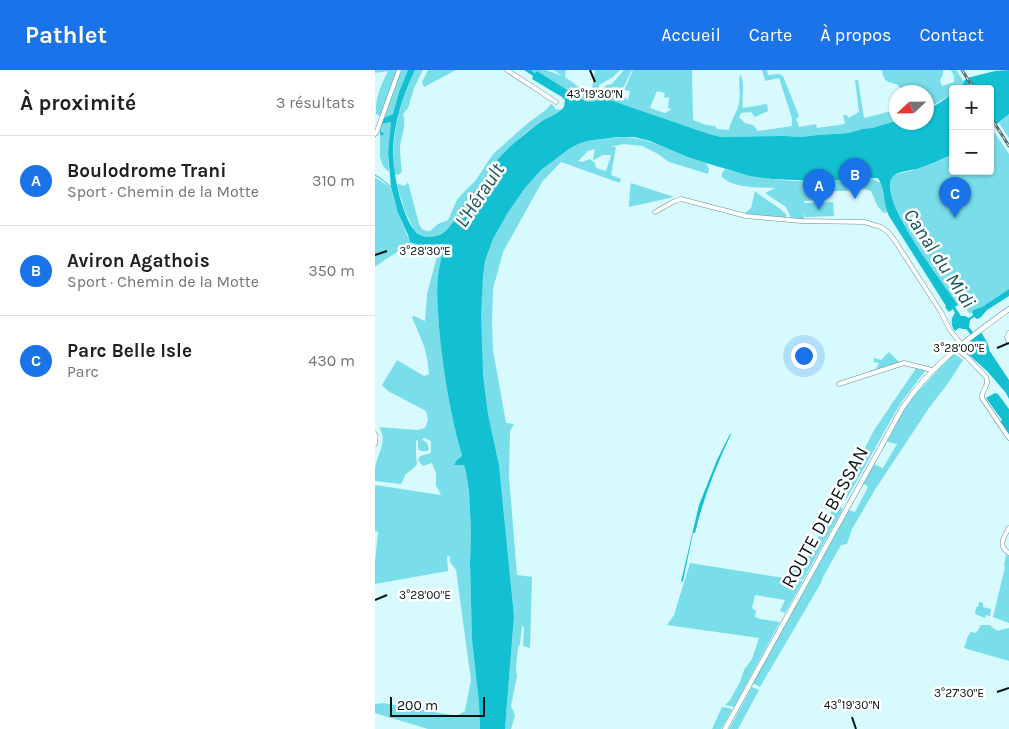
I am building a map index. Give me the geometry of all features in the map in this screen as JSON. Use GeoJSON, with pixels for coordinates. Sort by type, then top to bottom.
{"type":"FeatureCollection","features":[{"type":"Feature","properties":{"kind":"main road","name":"ROUTE DE BESSAN"},"geometry":{"type":"LineString","coordinates":[[725,729],[903,407],[926,377],[956,348],[1009,309]]}},
{"type":"Feature","properties":{"kind":"street"},"geometry":{"type":"LineString","coordinates":[[375,134],[399,70]]}},
{"type":"Feature","properties":{"kind":"street"},"geometry":{"type":"LineString","coordinates":[[507,70],[556,102]]}},
{"type":"Feature","properties":{"kind":"street"},"geometry":{"type":"LineString","coordinates":[[655,212],[681,199],[746,216],[801,222],[859,221],[877,225],[888,232],[895,241],[941,312],[950,330],[961,344]]}},
{"type":"Feature","properties":{"kind":"street"},"geometry":{"type":"LineString","coordinates":[[1009,333],[1007,337],[1009,342]]}},
{"type":"Feature","properties":{"kind":"street"},"geometry":{"type":"LineString","coordinates":[[956,348],[986,377],[988,381],[981,394],[982,398],[1009,438]]}},
{"type":"Feature","properties":{"kind":"street"},"geometry":{"type":"LineString","coordinates":[[839,384],[902,364],[911,364],[931,372]]}},
{"type":"Feature","properties":{"kind":"street"},"geometry":{"type":"LineString","coordinates":[[375,434],[375,444]]}},
{"type":"Feature","properties":{"kind":"street"},"geometry":{"type":"LineString","coordinates":[[1009,528],[1003,539],[1002,546],[1009,553]]}},
{"type":"Feature","properties":{"kind":"shaded area"},"geometry":{"type":"Polygon","coordinates":[[[375,70],[397,70],[381,116],[376,114],[376,102],[388,71],[375,73],[375,70]]]}},
{"type":"Feature","properties":{"kind":"shaded area"},"geometry":{"type":"Polygon","coordinates":[[[401,70],[408,70],[393,114],[382,119],[401,70]]]}},
{"type":"Feature","properties":{"kind":"shaded area"},"geometry":{"type":"Polygon","coordinates":[[[415,70],[423,70],[414,88],[408,108],[403,114],[404,127],[400,147],[402,172],[398,175],[393,174],[397,121],[404,96],[415,70]]]}},
{"type":"Feature","properties":{"kind":"shaded area"},"geometry":{"type":"Polygon","coordinates":[[[428,70],[456,70],[424,87],[422,82],[428,70]]]}},
{"type":"Feature","properties":{"kind":"shaded area"},"geometry":{"type":"Polygon","coordinates":[[[530,70],[546,70],[562,76],[554,70],[566,70],[565,77],[593,96],[594,90],[592,89],[595,70],[620,70],[613,77],[599,85],[599,93],[602,93],[606,85],[612,84],[624,70],[632,70],[621,92],[628,100],[630,91],[624,90],[633,70],[692,70],[693,120],[715,126],[717,129],[729,130],[739,103],[740,74],[743,82],[743,108],[767,104],[768,111],[755,117],[751,112],[741,113],[739,117],[745,123],[753,125],[758,131],[792,126],[792,118],[779,78],[765,81],[762,70],[767,70],[768,75],[779,74],[783,76],[799,116],[796,119],[799,127],[816,124],[817,128],[845,124],[843,115],[847,115],[848,118],[859,112],[855,80],[858,80],[864,118],[889,112],[889,123],[849,133],[801,137],[721,137],[610,100],[585,101],[537,71],[536,73],[530,70]],[[657,91],[650,108],[665,113],[672,109],[668,108],[669,97],[664,98],[665,93],[657,91]]]}},
{"type":"Feature","properties":{"kind":"shaded area"},"geometry":{"type":"Polygon","coordinates":[[[882,70],[943,70],[940,80],[942,86],[954,82],[951,70],[956,70],[964,82],[963,85],[949,85],[949,96],[934,105],[934,85],[898,85],[889,82],[884,77],[882,70]]]}},
{"type":"Feature","properties":{"kind":"shaded area"},"geometry":{"type":"Polygon","coordinates":[[[551,104],[555,109],[562,110],[525,133],[505,152],[466,201],[450,228],[432,237],[420,235],[414,230],[404,209],[397,185],[405,186],[408,182],[419,224],[422,229],[430,231],[438,224],[448,220],[457,200],[476,180],[493,154],[551,104]]]}},
{"type":"Feature","properties":{"kind":"shaded area"},"geometry":{"type":"Polygon","coordinates":[[[1009,114],[1009,138],[999,123],[1009,114]]]}},
{"type":"Feature","properties":{"kind":"shaded area"},"geometry":{"type":"Polygon","coordinates":[[[391,122],[388,153],[389,172],[383,166],[380,157],[380,133],[381,136],[382,124],[391,122]]]}},
{"type":"Feature","properties":{"kind":"shaded area"},"geometry":{"type":"Polygon","coordinates":[[[994,132],[1009,154],[1009,289],[982,307],[973,310],[970,314],[964,306],[958,305],[913,240],[894,203],[890,188],[892,178],[897,174],[949,156],[949,175],[994,175],[994,132]]]}},
{"type":"Feature","properties":{"kind":"shaded area"},"geometry":{"type":"Polygon","coordinates":[[[622,137],[644,140],[706,163],[709,169],[708,174],[669,162],[642,146],[624,144],[610,147],[616,147],[611,175],[621,179],[620,183],[561,162],[542,182],[503,252],[493,289],[493,350],[506,423],[514,424],[510,431],[509,476],[517,575],[532,577],[530,648],[523,646],[524,628],[522,626],[516,668],[517,676],[511,706],[515,715],[511,729],[505,729],[514,616],[499,465],[488,414],[481,355],[481,297],[485,261],[493,239],[525,188],[541,170],[569,149],[587,141],[622,137]],[[595,149],[588,151],[578,161],[582,162],[590,159],[595,163],[596,168],[606,171],[611,155],[603,155],[593,159],[595,149]]]}},
{"type":"Feature","properties":{"kind":"shaded area"},"geometry":{"type":"Polygon","coordinates":[[[725,169],[765,178],[792,181],[855,179],[855,181],[873,179],[881,183],[887,212],[884,213],[878,207],[871,191],[865,189],[819,191],[823,200],[804,201],[804,203],[833,202],[834,216],[805,217],[804,213],[804,220],[792,220],[786,207],[765,193],[775,188],[747,187],[733,184],[722,177],[725,169]]]}},
{"type":"Feature","properties":{"kind":"shaded area"},"geometry":{"type":"Polygon","coordinates":[[[375,177],[391,188],[398,213],[410,242],[420,245],[443,244],[444,246],[437,282],[437,300],[447,392],[462,457],[454,465],[464,465],[469,491],[472,640],[480,729],[428,729],[375,713],[375,704],[383,703],[457,716],[465,711],[471,680],[456,570],[450,562],[450,556],[447,557],[448,571],[375,584],[378,532],[375,531],[375,485],[441,495],[436,485],[436,474],[432,463],[423,466],[418,460],[420,456],[431,453],[431,441],[424,438],[422,439],[427,443],[429,449],[427,451],[420,451],[418,449],[418,440],[416,441],[417,464],[406,474],[401,484],[375,481],[375,468],[382,447],[383,437],[379,427],[417,430],[425,428],[428,420],[426,411],[388,391],[382,385],[397,360],[424,376],[429,374],[424,346],[412,317],[414,316],[425,321],[427,294],[437,256],[431,251],[408,246],[375,267],[375,177]]]}},
{"type":"Feature","properties":{"kind":"shaded area"},"geometry":{"type":"Polygon","coordinates":[[[631,183],[674,197],[629,207],[631,183]]]}},
{"type":"Feature","properties":{"kind":"shaded area"},"geometry":{"type":"Polygon","coordinates":[[[755,191],[786,214],[786,219],[745,213],[751,208],[755,191]]]}},
{"type":"Feature","properties":{"kind":"shaded area"},"geometry":{"type":"Polygon","coordinates":[[[889,352],[900,363],[870,373],[869,371],[876,369],[879,363],[874,362],[874,358],[881,360],[889,352]]]}},
{"type":"Feature","properties":{"kind":"shaded area"},"geometry":{"type":"Polygon","coordinates":[[[954,353],[963,360],[876,488],[852,529],[847,544],[841,545],[760,687],[753,683],[849,510],[855,512],[868,487],[863,483],[874,464],[883,468],[897,444],[887,442],[898,419],[912,398],[954,353]]]}},
{"type":"Feature","properties":{"kind":"shaded area"},"geometry":{"type":"Polygon","coordinates":[[[917,367],[925,371],[898,407],[847,498],[842,495],[873,432],[917,367]]]}},
{"type":"Feature","properties":{"kind":"shaded area"},"geometry":{"type":"Polygon","coordinates":[[[836,503],[843,509],[803,580],[797,578],[794,571],[788,569],[793,567],[801,569],[836,503]]]}},
{"type":"Feature","properties":{"kind":"shaded area"},"geometry":{"type":"Polygon","coordinates":[[[1006,555],[1009,556],[1009,623],[993,617],[1006,555]]]}},
{"type":"Feature","properties":{"kind":"shaded area"},"geometry":{"type":"Polygon","coordinates":[[[690,563],[803,581],[785,613],[780,611],[785,600],[755,595],[752,608],[756,611],[755,617],[780,622],[734,707],[725,705],[730,700],[744,670],[752,659],[759,638],[667,625],[674,615],[690,563]]]}},
{"type":"Feature","properties":{"kind":"shaded area"},"geometry":{"type":"Polygon","coordinates":[[[979,602],[983,603],[983,607],[991,609],[990,616],[986,615],[985,618],[975,614],[979,602]]]}},
{"type":"Feature","properties":{"kind":"shaded area"},"geometry":{"type":"Polygon","coordinates":[[[981,625],[990,625],[998,631],[1009,628],[1009,661],[964,648],[968,636],[971,632],[976,633],[981,625]]]}},
{"type":"Feature","properties":{"kind":"shaded area"},"geometry":{"type":"Polygon","coordinates":[[[752,687],[759,690],[738,729],[729,729],[752,687]]]}},
{"type":"Feature","properties":{"kind":"shaded area"},"geometry":{"type":"Polygon","coordinates":[[[722,707],[732,710],[721,729],[712,729],[722,707]]]}},
{"type":"Feature","properties":{"kind":"water","name":"L'Hérault"},"geometry":{"type":"Polygon","coordinates":[[[408,70],[415,70],[397,119],[393,158],[399,194],[407,217],[417,233],[427,237],[439,235],[448,229],[466,200],[479,186],[494,164],[511,146],[535,126],[564,107],[565,100],[562,97],[532,79],[533,76],[524,70],[531,70],[535,73],[537,71],[585,101],[610,100],[721,137],[801,137],[849,133],[889,123],[889,130],[934,130],[934,106],[949,95],[949,156],[917,169],[897,173],[892,178],[890,189],[894,204],[903,222],[927,262],[958,305],[955,307],[961,316],[969,318],[973,315],[973,310],[982,307],[1009,289],[1009,296],[987,310],[980,318],[974,317],[970,320],[969,327],[976,336],[981,332],[988,344],[989,350],[1009,380],[1009,399],[987,371],[960,349],[974,338],[966,329],[959,328],[955,331],[953,329],[952,322],[955,313],[953,309],[949,312],[945,307],[889,216],[882,186],[878,178],[816,181],[750,176],[688,157],[650,141],[634,137],[587,141],[569,149],[541,170],[525,188],[493,239],[485,261],[481,316],[483,374],[488,414],[499,465],[514,616],[505,729],[480,729],[472,640],[469,491],[464,465],[454,465],[462,456],[447,392],[437,302],[437,282],[444,246],[443,244],[420,245],[410,242],[398,213],[391,187],[388,153],[391,122],[382,124],[381,131],[384,134],[381,136],[380,133],[382,119],[393,114],[408,70]]]}},
{"type":"Feature","properties":{"kind":"water"},"geometry":{"type":"Polygon","coordinates":[[[1009,70],[1009,114],[997,124],[994,124],[994,85],[963,85],[967,78],[995,71],[1009,70]]]}},
{"type":"Feature","properties":{"kind":"water"},"geometry":{"type":"Polygon","coordinates":[[[995,393],[998,394],[1009,409],[1009,435],[1000,422],[1002,420],[986,398],[995,393]]]}},
{"type":"Feature","properties":{"kind":"water"},"geometry":{"type":"Polygon","coordinates":[[[730,434],[706,495],[695,533],[693,533],[683,581],[681,582],[699,505],[717,460],[730,434]]]}},
{"type":"Feature","properties":{"kind":"waterway"},"geometry":{"type":"LineString","coordinates":[[375,175],[391,187]]}},
{"type":"Feature","properties":{"kind":"railway"},"geometry":{"type":"LineString","coordinates":[[962,70],[971,85]]}},
{"type":"Feature","properties":{"kind":"railway"},"geometry":{"type":"LineString","coordinates":[[994,122],[1009,146]]}},
{"type":"Feature","properties":{"kind":"place","name":"Aviron Agathois"},"geometry":{"type":"Point","coordinates":[855,199]}},
{"type":"Feature","properties":{"kind":"place","name":"Boulodrome Trani"},"geometry":{"type":"Point","coordinates":[819,210]}},
{"type":"Feature","properties":{"kind":"place","name":"Parc Belle Isle"},"geometry":{"type":"Point","coordinates":[955,218]}},
{"type":"Feature","properties":{"kind":"water label","name":"Canal du Midi"},"geometry":{"type":"Point","coordinates":[940,258]}}]}
